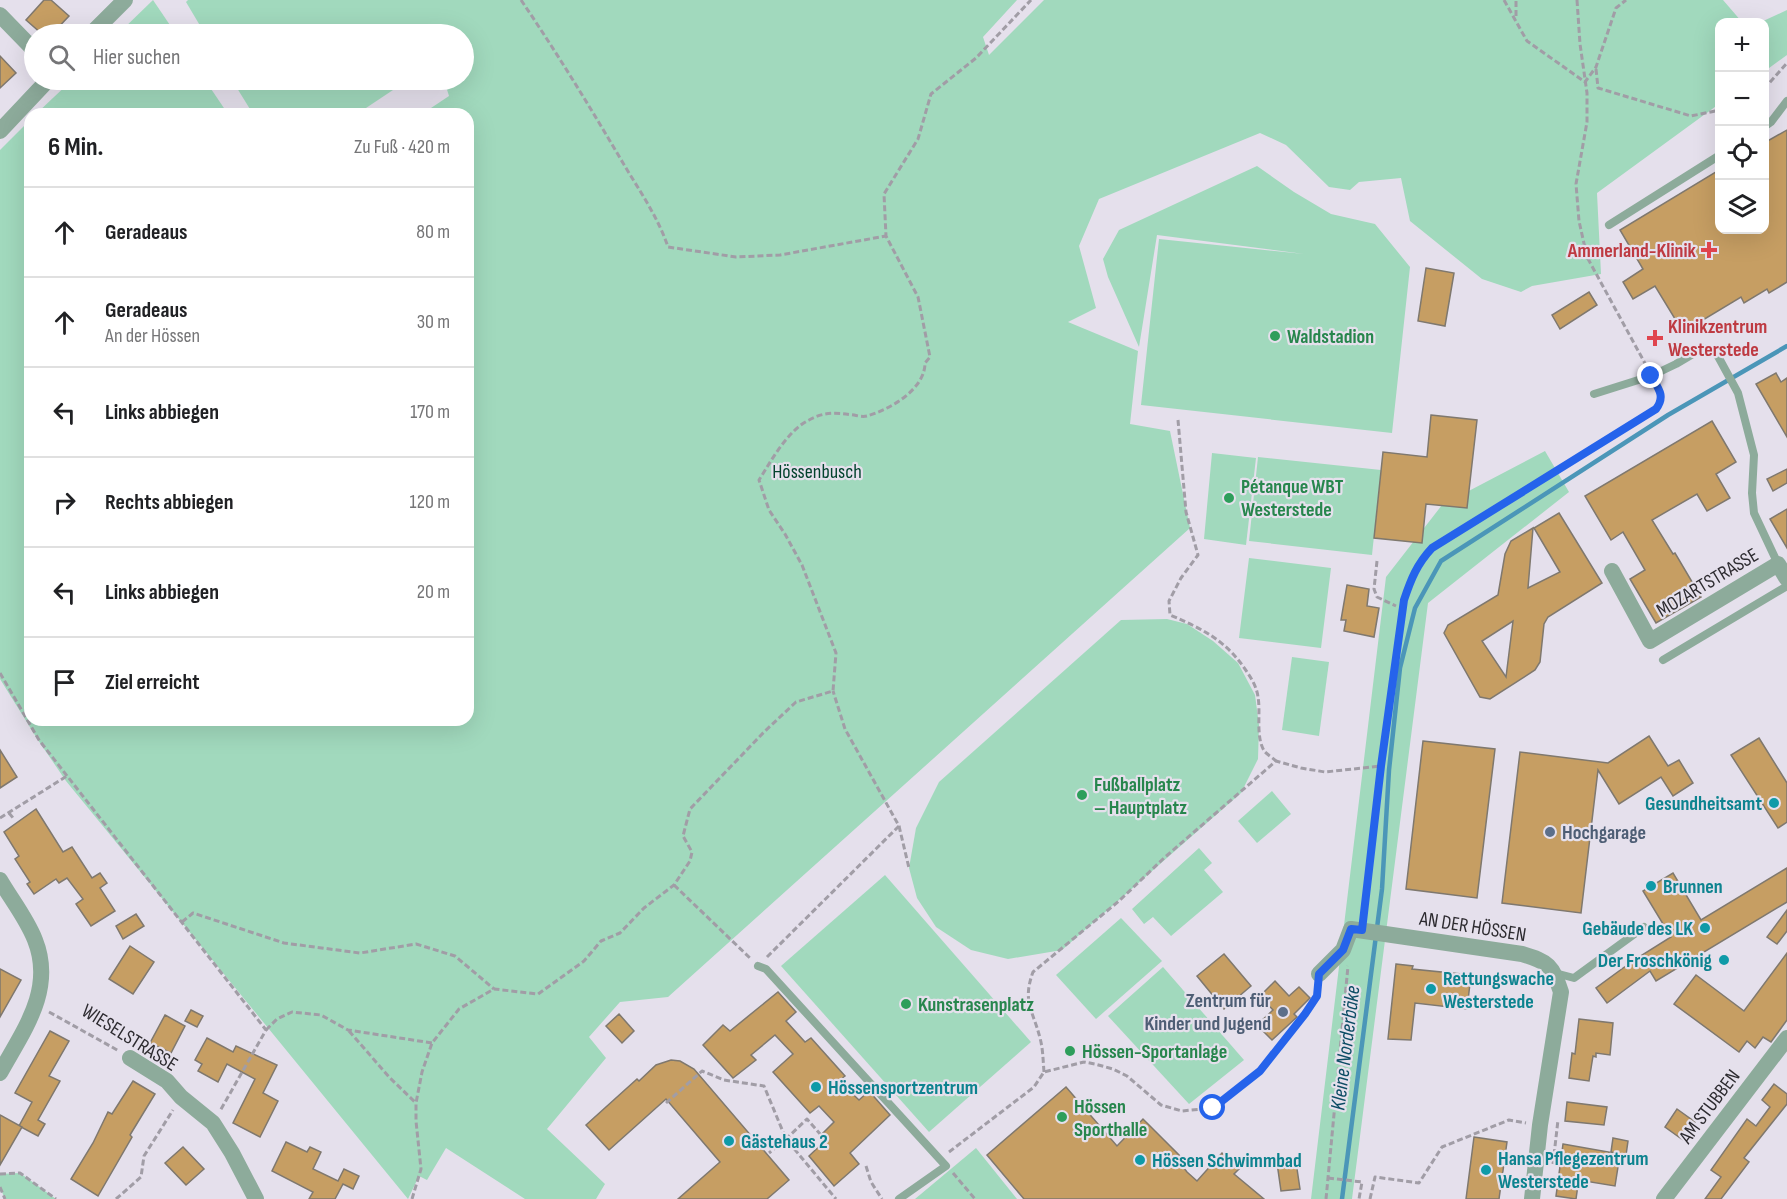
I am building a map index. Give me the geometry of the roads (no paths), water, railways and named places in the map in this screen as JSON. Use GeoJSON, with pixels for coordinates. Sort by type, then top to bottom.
{"type":"FeatureCollection","features":[{"type":"Feature","properties":{"kind":"street"},"geometry":{"type":"LineString","coordinates":[[101,24],[125,0]]}},
{"type":"Feature","properties":{"kind":"street"},"geometry":{"type":"LineString","coordinates":[[0,15],[24,40]]}},
{"type":"Feature","properties":{"kind":"street"},"geometry":{"type":"LineString","coordinates":[[0,131],[39,90]]}},
{"type":"Feature","properties":{"kind":"street","name":"MOZARTSTRASSE"},"geometry":{"type":"LineString","coordinates":[[1612,571],[1650,640],[1778,564],[1787,579]]}},
{"type":"Feature","properties":{"kind":"street"},"geometry":{"type":"LineString","coordinates":[[0,880],[39,952],[40,992],[37,1005],[0,1073]]}},
{"type":"Feature","properties":{"kind":"street","name":"AN DER HÖSSEN"},"geometry":{"type":"LineString","coordinates":[[1319,974],[1343,950],[1351,929],[1522,954],[1543,961],[1555,973]]}},
{"type":"Feature","properties":{"kind":"street"},"geometry":{"type":"LineString","coordinates":[[1532,1199],[1540,1125],[1561,992],[1555,973]]}},
{"type":"Feature","properties":{"kind":"street","name":"AM STUBBEN"},"geometry":{"type":"LineString","coordinates":[[1664,1199],[1787,1038]]}},
{"type":"Feature","properties":{"kind":"street","name":"WIESELSTRASSE"},"geometry":{"type":"LineString","coordinates":[[130,1058],[167,1081],[181,1097],[213,1123],[256,1199]]}},
{"type":"Feature","properties":{"kind":"lane"},"geometry":{"type":"LineString","coordinates":[[1769,123],[1787,101]]}},
{"type":"Feature","properties":{"kind":"lane"},"geometry":{"type":"LineString","coordinates":[[1609,225],[1715,158]]}},
{"type":"Feature","properties":{"kind":"lane"},"geometry":{"type":"LineString","coordinates":[[1594,394],[1651,376],[1703,348]]}},
{"type":"Feature","properties":{"kind":"lane"},"geometry":{"type":"LineString","coordinates":[[1714,349],[1738,393],[1754,455],[1752,493],[1754,513],[1778,564]]}},
{"type":"Feature","properties":{"kind":"lane"},"geometry":{"type":"LineString","coordinates":[[1663,660],[1787,586]]}},
{"type":"Feature","properties":{"kind":"lane"},"geometry":{"type":"LineString","coordinates":[[1555,973],[1574,978],[1644,927]]}},
{"type":"Feature","properties":{"kind":"lane"},"geometry":{"type":"LineString","coordinates":[[758,966],[766,969],[944,1162],[899,1199]]}},
{"type":"Feature","properties":{"kind":"waterway","name":"Kleine Norderbäke"},"geometry":{"type":"LineString","coordinates":[[1342,1199],[1382,889],[1389,770],[1400,668],[1415,608],[1441,561],[1668,415],[1787,346]]}},
{"type":"Feature","properties":{"kind":"place","name":"Ammerland-Klinik"},"geometry":{"type":"Point","coordinates":[1709,250]}},
{"type":"Feature","properties":{"kind":"place","name":"Waldstadion"},"geometry":{"type":"Point","coordinates":[1275,336]}},
{"type":"Feature","properties":{"kind":"place","name":"Klinikzentrum Westerstede"},"geometry":{"type":"Point","coordinates":[1655,338]}},
{"type":"Feature","properties":{"kind":"place","name":"Pétanque WBT Westerstede"},"geometry":{"type":"Point","coordinates":[1229,498]}},
{"type":"Feature","properties":{"kind":"place","name":"Fußballplatz – Hauptplatz"},"geometry":{"type":"Point","coordinates":[1082,795]}},
{"type":"Feature","properties":{"kind":"place","name":"Gesundheitsamt"},"geometry":{"type":"Point","coordinates":[1774,803]}},
{"type":"Feature","properties":{"kind":"place","name":"Hochgarage"},"geometry":{"type":"Point","coordinates":[1550,832]}},
{"type":"Feature","properties":{"kind":"place","name":"Brunnen"},"geometry":{"type":"Point","coordinates":[1651,886]}},
{"type":"Feature","properties":{"kind":"place","name":"Gebäude des LK"},"geometry":{"type":"Point","coordinates":[1705,928]}},
{"type":"Feature","properties":{"kind":"place","name":"Der Froschkönig"},"geometry":{"type":"Point","coordinates":[1724,960]}},
{"type":"Feature","properties":{"kind":"place","name":"Rettungswache Westerstede"},"geometry":{"type":"Point","coordinates":[1431,989]}},
{"type":"Feature","properties":{"kind":"place","name":"Kunstrasenplatz"},"geometry":{"type":"Point","coordinates":[906,1004]}},
{"type":"Feature","properties":{"kind":"place","name":"Zentrum für Kinder und Jugend"},"geometry":{"type":"Point","coordinates":[1283,1012]}},
{"type":"Feature","properties":{"kind":"place","name":"Hössen-Sportanlage"},"geometry":{"type":"Point","coordinates":[1070,1051]}},
{"type":"Feature","properties":{"kind":"place","name":"Hössensportzentrum"},"geometry":{"type":"Point","coordinates":[816,1087]}},
{"type":"Feature","properties":{"kind":"place","name":"Hössen Sporthalle"},"geometry":{"type":"Point","coordinates":[1062,1117]}},
{"type":"Feature","properties":{"kind":"place","name":"Gästehaus 2"},"geometry":{"type":"Point","coordinates":[729,1141]}},
{"type":"Feature","properties":{"kind":"place","name":"Hössen Schwimmbad"},"geometry":{"type":"Point","coordinates":[1140,1160]}},
{"type":"Feature","properties":{"kind":"place","name":"Hansa Pflegezentrum Westerstede"},"geometry":{"type":"Point","coordinates":[1486,1170]}},
{"type":"Feature","properties":{"kind":"park label","name":"Hössenbusch"},"geometry":{"type":"Point","coordinates":[817,471]}}]}
